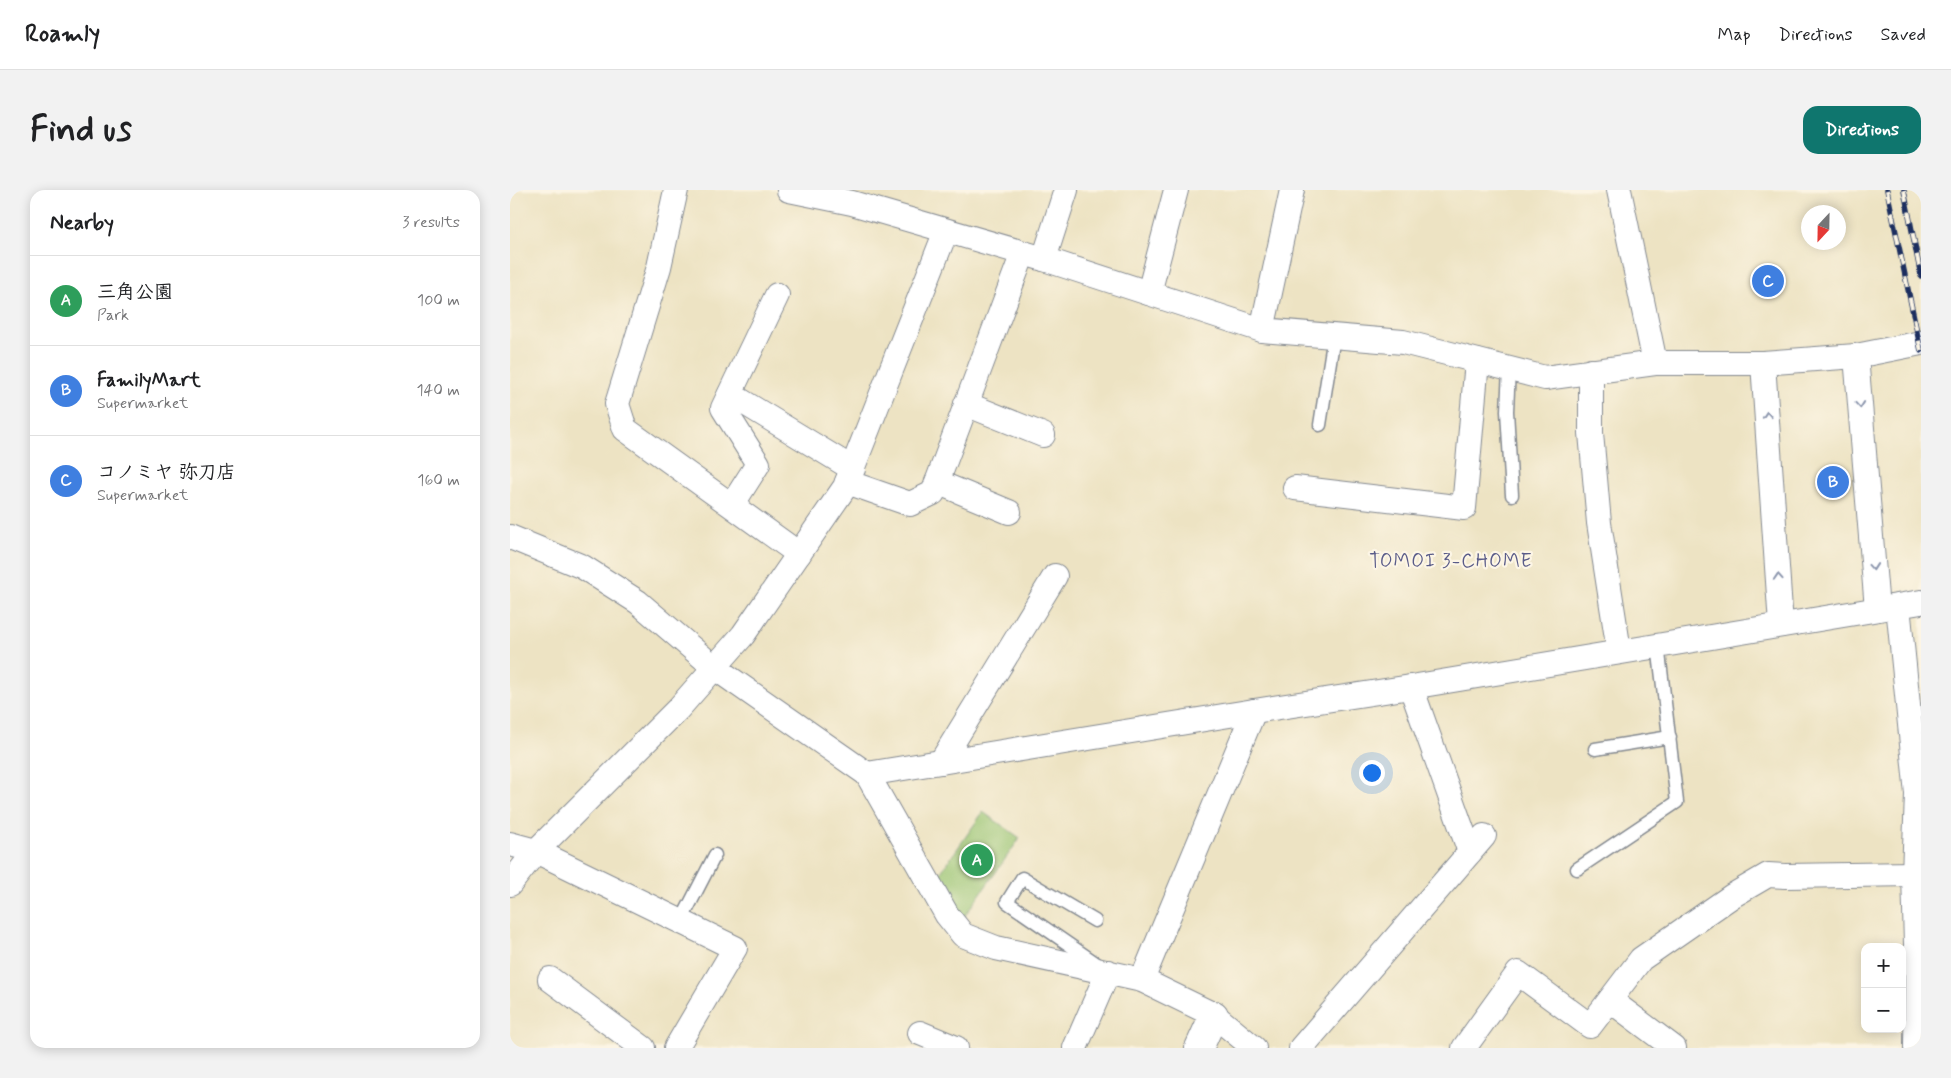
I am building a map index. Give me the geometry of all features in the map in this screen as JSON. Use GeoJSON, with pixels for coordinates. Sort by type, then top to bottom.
{"type":"FeatureCollection","features":[{"type":"Feature","properties":{"kind":"street"},"geometry":{"type":"LineString","coordinates":[[676,190],[659,267],[617,404],[625,429],[799,554]]}},
{"type":"Feature","properties":{"kind":"street"},"geometry":{"type":"LineString","coordinates":[[788,190],[853,196],[946,231],[1033,256],[1262,330],[1403,342],[1545,378],[1655,363],[1763,363],[1856,356],[1921,343]]}},
{"type":"Feature","properties":{"kind":"street"},"geometry":{"type":"LineString","coordinates":[[730,394],[850,475],[910,504],[933,493],[966,404],[1033,256],[1066,190]]}},
{"type":"Feature","properties":{"kind":"street"},"geometry":{"type":"LineString","coordinates":[[1149,293],[1176,190]]}},
{"type":"Feature","properties":{"kind":"street"},"geometry":{"type":"LineString","coordinates":[[1262,330],[1292,190]]}},
{"type":"Feature","properties":{"kind":"street"},"geometry":{"type":"LineString","coordinates":[[1619,190],[1655,363]]}},
{"type":"Feature","properties":{"kind":"street"},"geometry":{"type":"LineString","coordinates":[[510,884],[536,851],[678,709],[743,635],[846,487],[946,231]]}},
{"type":"Feature","properties":{"kind":"street"},"geometry":{"type":"LineString","coordinates":[[732,505],[758,464],[723,408],[777,294]]}},
{"type":"Feature","properties":{"kind":"street"},"geometry":{"type":"LineString","coordinates":[[1856,356],[1887,607],[1917,794],[1914,874],[1917,980],[1916,1048]]}},
{"type":"Feature","properties":{"kind":"street"},"geometry":{"type":"LineString","coordinates":[[1295,488],[1464,508],[1477,361]]}},
{"type":"Feature","properties":{"kind":"street"},"geometry":{"type":"LineString","coordinates":[[1763,363],[1781,626]]}},
{"type":"Feature","properties":{"kind":"street"},"geometry":{"type":"LineString","coordinates":[[1591,371],[1591,433],[1599,523],[1619,651]]}},
{"type":"Feature","properties":{"kind":"street"},"geometry":{"type":"LineString","coordinates":[[966,404],[1043,434]]}},
{"type":"Feature","properties":{"kind":"street"},"geometry":{"type":"LineString","coordinates":[[937,482],[1008,512]]}},
{"type":"Feature","properties":{"kind":"street"},"geometry":{"type":"LineString","coordinates":[[510,537],[583,567],[638,602],[715,668],[867,774],[946,915],[963,935],[996,948],[1142,980],[1214,1015],[1254,1048]]}},
{"type":"Feature","properties":{"kind":"street"},"geometry":{"type":"LineString","coordinates":[[941,762],[1055,576]]}},
{"type":"Feature","properties":{"kind":"street"},"geometry":{"type":"LineString","coordinates":[[867,774],[1411,687],[1921,602]]}},
{"type":"Feature","properties":{"kind":"street"},"geometry":{"type":"LineString","coordinates":[[1301,1048],[1477,844],[1411,687]]}},
{"type":"Feature","properties":{"kind":"street"},"geometry":{"type":"LineString","coordinates":[[1142,980],[1254,711]]}},
{"type":"Feature","properties":{"kind":"street"},"geometry":{"type":"LineString","coordinates":[[510,844],[536,851],[735,948],[676,1048]]}},
{"type":"Feature","properties":{"kind":"street"},"geometry":{"type":"LineString","coordinates":[[1464,1048],[1518,973],[1590,1026],[1641,959],[1732,896],[1768,875],[1914,874]]}},
{"type":"Feature","properties":{"kind":"street"},"geometry":{"type":"LineString","coordinates":[[1075,1048],[1108,972]]}},
{"type":"Feature","properties":{"kind":"street"},"geometry":{"type":"LineString","coordinates":[[550,979],[643,1048]]}},
{"type":"Feature","properties":{"kind":"street"},"geometry":{"type":"LineString","coordinates":[[1610,1000],[1674,1048]]}},
{"type":"Feature","properties":{"kind":"street"},"geometry":{"type":"LineString","coordinates":[[1199,1048],[1214,1015]]}},
{"type":"Feature","properties":{"kind":"street"},"geometry":{"type":"LineString","coordinates":[[920,1033],[956,1048]]}},
{"type":"Feature","properties":{"kind":"lane"},"geometry":{"type":"LineString","coordinates":[[1320,425],[1334,336]]}},
{"type":"Feature","properties":{"kind":"lane"},"geometry":{"type":"LineString","coordinates":[[1509,368],[1507,412],[1512,495]]}},
{"type":"Feature","properties":{"kind":"lane"},"geometry":{"type":"LineString","coordinates":[[1577,869],[1677,802],[1658,645]]}},
{"type":"Feature","properties":{"kind":"lane"},"geometry":{"type":"LineString","coordinates":[[1595,749],[1670,737]]}},
{"type":"Feature","properties":{"kind":"lane"},"geometry":{"type":"LineString","coordinates":[[681,921],[715,854]]}},
{"type":"Feature","properties":{"kind":"lane"},"geometry":{"type":"LineString","coordinates":[[1095,922],[1022,878],[1007,902],[1095,961],[1108,972]]}},
{"type":"Feature","properties":{"kind":"green space"},"geometry":{"type":"Polygon","coordinates":[[[983,812],[1020,838],[964,917],[934,882],[983,812]]]}},
{"type":"Feature","properties":{"kind":"railway"},"geometry":{"type":"LineString","coordinates":[[1887,190],[1921,351]]}},
{"type":"Feature","properties":{"kind":"railway"},"geometry":{"type":"LineString","coordinates":[[1904,190],[1921,276]]}},
{"type":"Feature","properties":{"kind":"place","name":"コノミヤ 弥刀店"},"geometry":{"type":"Point","coordinates":[1768,281]}},
{"type":"Feature","properties":{"kind":"place","name":"FamilyMart"},"geometry":{"type":"Point","coordinates":[1833,482]}},
{"type":"Feature","properties":{"kind":"place","name":"三角公園"},"geometry":{"type":"Point","coordinates":[977,860]}},
{"type":"Feature","properties":{"kind":"district","name":"TOMOI 3-CHOME"},"geometry":{"type":"Point","coordinates":[1451,560]}}]}
